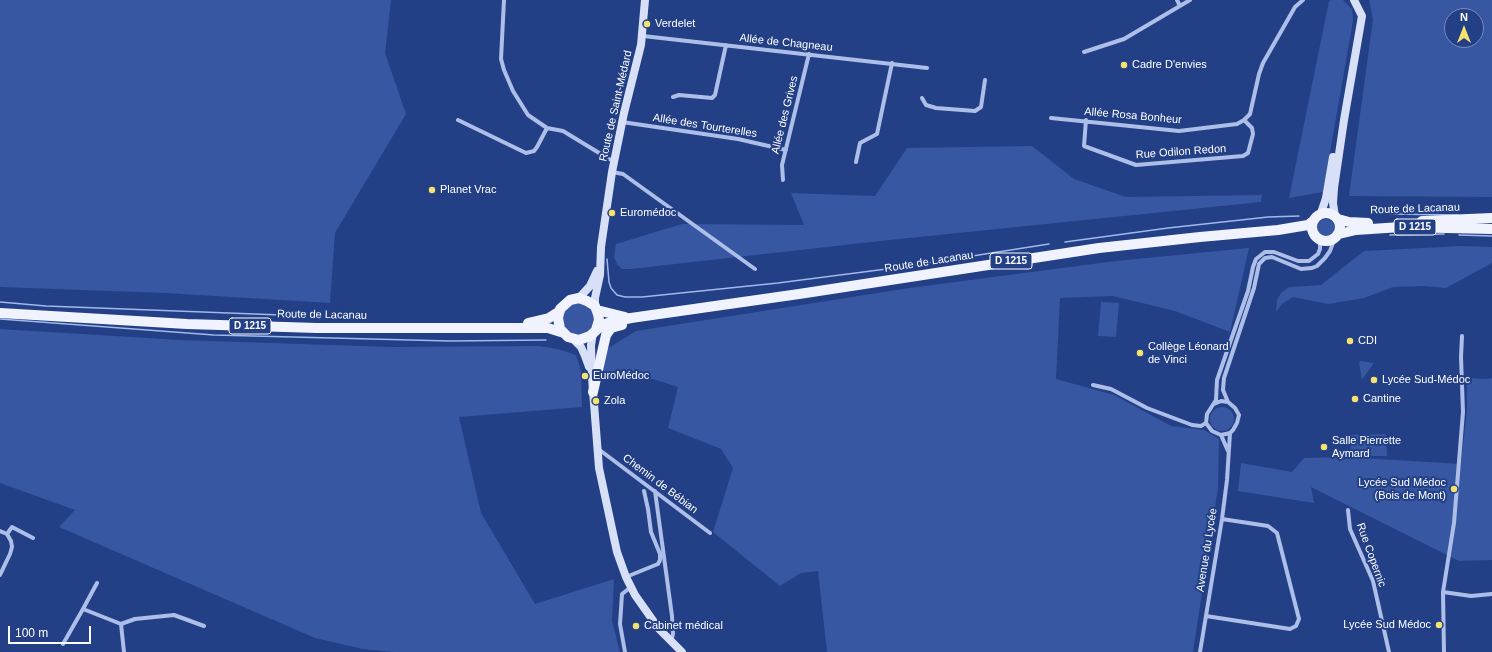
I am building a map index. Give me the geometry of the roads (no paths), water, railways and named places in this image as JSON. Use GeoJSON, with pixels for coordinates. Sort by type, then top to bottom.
{"type":"FeatureCollection","features":[{"type":"Feature","properties":{"kind":"main road"},"geometry":{"type":"LineString","coordinates":[[1331,213],[1337,218],[1340,230],[1336,237],[1328,242],[1317,237],[1313,226],[1318,216],[1331,213]]}},
{"type":"Feature","properties":{"kind":"main road","name":"Route de Lacanau"},"geometry":{"type":"LineString","coordinates":[[0,313],[187,324],[310,328],[548,328],[564,333],[573,339],[585,338],[608,323],[631,318],[1099,248],[1278,230],[1308,225],[1318,216]]}},
{"type":"Feature","properties":{"kind":"main road","name":"Route de Lacanau"},"geometry":{"type":"LineString","coordinates":[[1337,218],[1358,223],[1492,218]]}},
{"type":"Feature","properties":{"kind":"main road","name":"Route de Lacanau"},"geometry":{"type":"LineString","coordinates":[[1336,237],[1356,230],[1401,227],[1492,229]]}},
{"type":"Feature","properties":{"kind":"main road","name":"Route de Lacanau"},"geometry":{"type":"LineString","coordinates":[[1278,230],[1303,232],[1317,237]]}},
{"type":"Feature","properties":{"kind":"main road","name":"Route de Lacanau"},"geometry":{"type":"LineString","coordinates":[[501,328],[541,321],[549,318],[560,311],[565,303],[579,298],[587,301],[596,308],[631,318]]}},
{"type":"Feature","properties":{"kind":"main road"},"geometry":{"type":"LineString","coordinates":[[594,332],[599,320],[596,308]]}},
{"type":"Feature","properties":{"kind":"main road"},"geometry":{"type":"LineString","coordinates":[[560,311],[558,324],[564,333]]}},
{"type":"Feature","properties":{"kind":"main road"},"geometry":{"type":"LineString","coordinates":[[593,392],[605,339],[611,328],[683,311]]}},
{"type":"Feature","properties":{"kind":"street"},"geometry":{"type":"LineString","coordinates":[[504,0],[501,45],[504,70],[513,91],[528,115],[547,128],[563,131],[614,161]]}},
{"type":"Feature","properties":{"kind":"street","name":"Route de Saint-Médard"},"geometry":{"type":"LineString","coordinates":[[596,308],[595,298],[600,275],[601,247],[612,172],[622,122],[643,36],[645,0]]}},
{"type":"Feature","properties":{"kind":"street"},"geometry":{"type":"LineString","coordinates":[[1177,0],[1180,6]]}},
{"type":"Feature","properties":{"kind":"street"},"geometry":{"type":"LineString","coordinates":[[1084,52],[1124,39],[1190,0]]}},
{"type":"Feature","properties":{"kind":"street"},"geometry":{"type":"LineString","coordinates":[[1244,120],[1250,114],[1263,63],[1294,7],[1303,0]]}},
{"type":"Feature","properties":{"kind":"street"},"geometry":{"type":"LineString","coordinates":[[1337,218],[1333,196],[1344,120],[1362,16],[1354,0]]}},
{"type":"Feature","properties":{"kind":"street","name":"Allée de Chagneau"},"geometry":{"type":"LineString","coordinates":[[643,36],[927,68]]}},
{"type":"Feature","properties":{"kind":"street"},"geometry":{"type":"LineString","coordinates":[[673,97],[679,95],[712,98],[715,95],[726,45]]}},
{"type":"Feature","properties":{"kind":"street","name":"Allée des Grives"},"geometry":{"type":"LineString","coordinates":[[783,180],[782,165],[809,54]]}},
{"type":"Feature","properties":{"kind":"street"},"geometry":{"type":"LineString","coordinates":[[856,162],[860,143],[877,134],[892,64]]}},
{"type":"Feature","properties":{"kind":"street"},"geometry":{"type":"LineString","coordinates":[[922,98],[926,105],[936,108],[975,111],[981,107],[985,80]]}},
{"type":"Feature","properties":{"kind":"street","name":"Allée Rosa Bonheur"},"geometry":{"type":"LineString","coordinates":[[1051,118],[1086,120],[1179,131],[1237,124],[1244,120]]}},
{"type":"Feature","properties":{"kind":"street"},"geometry":{"type":"LineString","coordinates":[[458,120],[526,153],[534,151],[547,128]]}},
{"type":"Feature","properties":{"kind":"street","name":"Rue Odilon Redon"},"geometry":{"type":"LineString","coordinates":[[1086,120],[1084,146],[1136,165],[1243,156],[1248,153],[1253,134],[1252,128],[1244,120]]}},
{"type":"Feature","properties":{"kind":"street"},"geometry":{"type":"LineString","coordinates":[[1318,216],[1326,198],[1334,155],[1344,120]]}},
{"type":"Feature","properties":{"kind":"street","name":"Allée des Tourterelles"},"geometry":{"type":"LineString","coordinates":[[622,122],[738,139],[786,150]]}},
{"type":"Feature","properties":{"kind":"street"},"geometry":{"type":"LineString","coordinates":[[612,172],[624,174],[755,270]]}},
{"type":"Feature","properties":{"kind":"street"},"geometry":{"type":"LineString","coordinates":[[1317,237],[1320,244],[1318,254],[1309,261],[1298,261],[1274,252],[1265,252],[1256,259],[1248,290],[1217,380],[1216,400],[1207,414],[1206,423],[1212,431],[1221,435],[1230,432],[1236,427],[1239,415],[1235,408],[1228,402],[1224,390],[1224,378],[1254,288],[1259,264],[1265,258],[1272,257],[1301,269],[1312,268],[1317,266],[1325,258],[1336,237]]}},
{"type":"Feature","properties":{"kind":"street","name":"Route de Saint-Médard"},"geometry":{"type":"LineString","coordinates":[[579,298],[590,286],[600,265]]}},
{"type":"Feature","properties":{"kind":"street"},"geometry":{"type":"LineString","coordinates":[[594,332],[591,345],[597,450],[602,487],[616,545],[626,577],[635,595],[659,629],[682,652]]}},
{"type":"Feature","properties":{"kind":"street"},"geometry":{"type":"LineString","coordinates":[[1444,652],[1443,592],[1454,523],[1463,412],[1461,357],[1462,336]]}},
{"type":"Feature","properties":{"kind":"street"},"geometry":{"type":"LineString","coordinates":[[573,339],[581,347],[592,378]]}},
{"type":"Feature","properties":{"kind":"street"},"geometry":{"type":"LineString","coordinates":[[1093,385],[1111,389],[1160,414],[1192,425],[1201,426],[1206,423]]}},
{"type":"Feature","properties":{"kind":"street"},"geometry":{"type":"LineString","coordinates":[[1214,404],[1221,401],[1228,402]]}},
{"type":"Feature","properties":{"kind":"street","name":"Avenue du Lycée"},"geometry":{"type":"LineString","coordinates":[[1200,652],[1222,519],[1227,480],[1230,432]]}},
{"type":"Feature","properties":{"kind":"street","name":"Avenue du Lycée"},"geometry":{"type":"LineString","coordinates":[[1221,435],[1228,451]]}},
{"type":"Feature","properties":{"kind":"street","name":"Chemin de Bébian"},"geometry":{"type":"LineString","coordinates":[[597,450],[601,451],[710,533]]}},
{"type":"Feature","properties":{"kind":"street"},"geometry":{"type":"LineString","coordinates":[[626,577],[658,564],[660,560],[660,554],[651,532],[644,491]]}},
{"type":"Feature","properties":{"kind":"street"},"geometry":{"type":"LineString","coordinates":[[655,491],[672,616],[673,634],[671,642]]}},
{"type":"Feature","properties":{"kind":"street","name":"Rue Copernic"},"geometry":{"type":"LineString","coordinates":[[1348,510],[1350,529],[1373,581],[1389,652]]}},
{"type":"Feature","properties":{"kind":"street"},"geometry":{"type":"LineString","coordinates":[[1206,616],[1290,629],[1296,626],[1299,619],[1277,533],[1268,526],[1222,519]]}},
{"type":"Feature","properties":{"kind":"street"},"geometry":{"type":"LineString","coordinates":[[7,534],[12,527],[33,538]]}},
{"type":"Feature","properties":{"kind":"street"},"geometry":{"type":"LineString","coordinates":[[0,531],[7,534],[11,541],[12,547],[0,574]]}},
{"type":"Feature","properties":{"kind":"street"},"geometry":{"type":"LineString","coordinates":[[63,644],[97,582]]}},
{"type":"Feature","properties":{"kind":"street"},"geometry":{"type":"LineString","coordinates":[[625,652],[620,624],[622,594],[631,586]]}},
{"type":"Feature","properties":{"kind":"street"},"geometry":{"type":"LineString","coordinates":[[1443,592],[1471,596],[1492,594]]}},
{"type":"Feature","properties":{"kind":"street"},"geometry":{"type":"LineString","coordinates":[[83,609],[121,624],[135,619],[174,615],[204,626]]}},
{"type":"Feature","properties":{"kind":"street"},"geometry":{"type":"LineString","coordinates":[[121,624],[124,652]]}},
{"type":"Feature","properties":{"kind":"waterway"},"geometry":{"type":"LineString","coordinates":[[1390,214],[1458,215]]}},
{"type":"Feature","properties":{"kind":"waterway"},"geometry":{"type":"LineString","coordinates":[[1065,242],[1168,228],[1268,217],[1299,216]]}},
{"type":"Feature","properties":{"kind":"waterway"},"geometry":{"type":"LineString","coordinates":[[1390,235],[1444,234]]}},
{"type":"Feature","properties":{"kind":"waterway"},"geometry":{"type":"LineString","coordinates":[[1459,235],[1492,236]]}},
{"type":"Feature","properties":{"kind":"waterway"},"geometry":{"type":"LineString","coordinates":[[607,259],[609,282],[611,288],[617,295],[625,297],[642,297],[778,283],[902,267],[1049,244]]}},
{"type":"Feature","properties":{"kind":"waterway"},"geometry":{"type":"LineString","coordinates":[[0,302],[46,306],[281,315]]}},
{"type":"Feature","properties":{"kind":"waterway"},"geometry":{"type":"LineString","coordinates":[[0,319],[214,335],[450,341],[546,340]]}},
{"type":"Feature","properties":{"kind":"place","name":"Verdelet"},"geometry":{"type":"Point","coordinates":[647,24]}},
{"type":"Feature","properties":{"kind":"place","name":"Cadre D'envies"},"geometry":{"type":"Point","coordinates":[1124,65]}},
{"type":"Feature","properties":{"kind":"place","name":"Planet Vrac"},"geometry":{"type":"Point","coordinates":[432,190]}},
{"type":"Feature","properties":{"kind":"place","name":"Euromédoc"},"geometry":{"type":"Point","coordinates":[612,213]}},
{"type":"Feature","properties":{"kind":"place","name":"CDI"},"geometry":{"type":"Point","coordinates":[1350,341]}},
{"type":"Feature","properties":{"kind":"place","name":"Collège Léonard de Vinci"},"geometry":{"type":"Point","coordinates":[1140,353]}},
{"type":"Feature","properties":{"kind":"place","name":"EuroMédoc"},"geometry":{"type":"Point","coordinates":[585,376]}},
{"type":"Feature","properties":{"kind":"place","name":"Lycée Sud-Médoc"},"geometry":{"type":"Point","coordinates":[1374,380]}},
{"type":"Feature","properties":{"kind":"place","name":"Cantine"},"geometry":{"type":"Point","coordinates":[1355,399]}},
{"type":"Feature","properties":{"kind":"place","name":"Zola"},"geometry":{"type":"Point","coordinates":[596,401]}},
{"type":"Feature","properties":{"kind":"place","name":"Salle Pierrette Aymard"},"geometry":{"type":"Point","coordinates":[1324,447]}},
{"type":"Feature","properties":{"kind":"place","name":"Lycée Sud Médoc (Bois de Mont)"},"geometry":{"type":"Point","coordinates":[1454,489]}},
{"type":"Feature","properties":{"kind":"place","name":"Lycée Sud Médoc"},"geometry":{"type":"Point","coordinates":[1439,625]}},
{"type":"Feature","properties":{"kind":"place","name":"Cabinet médical"},"geometry":{"type":"Point","coordinates":[636,626]}}]}
